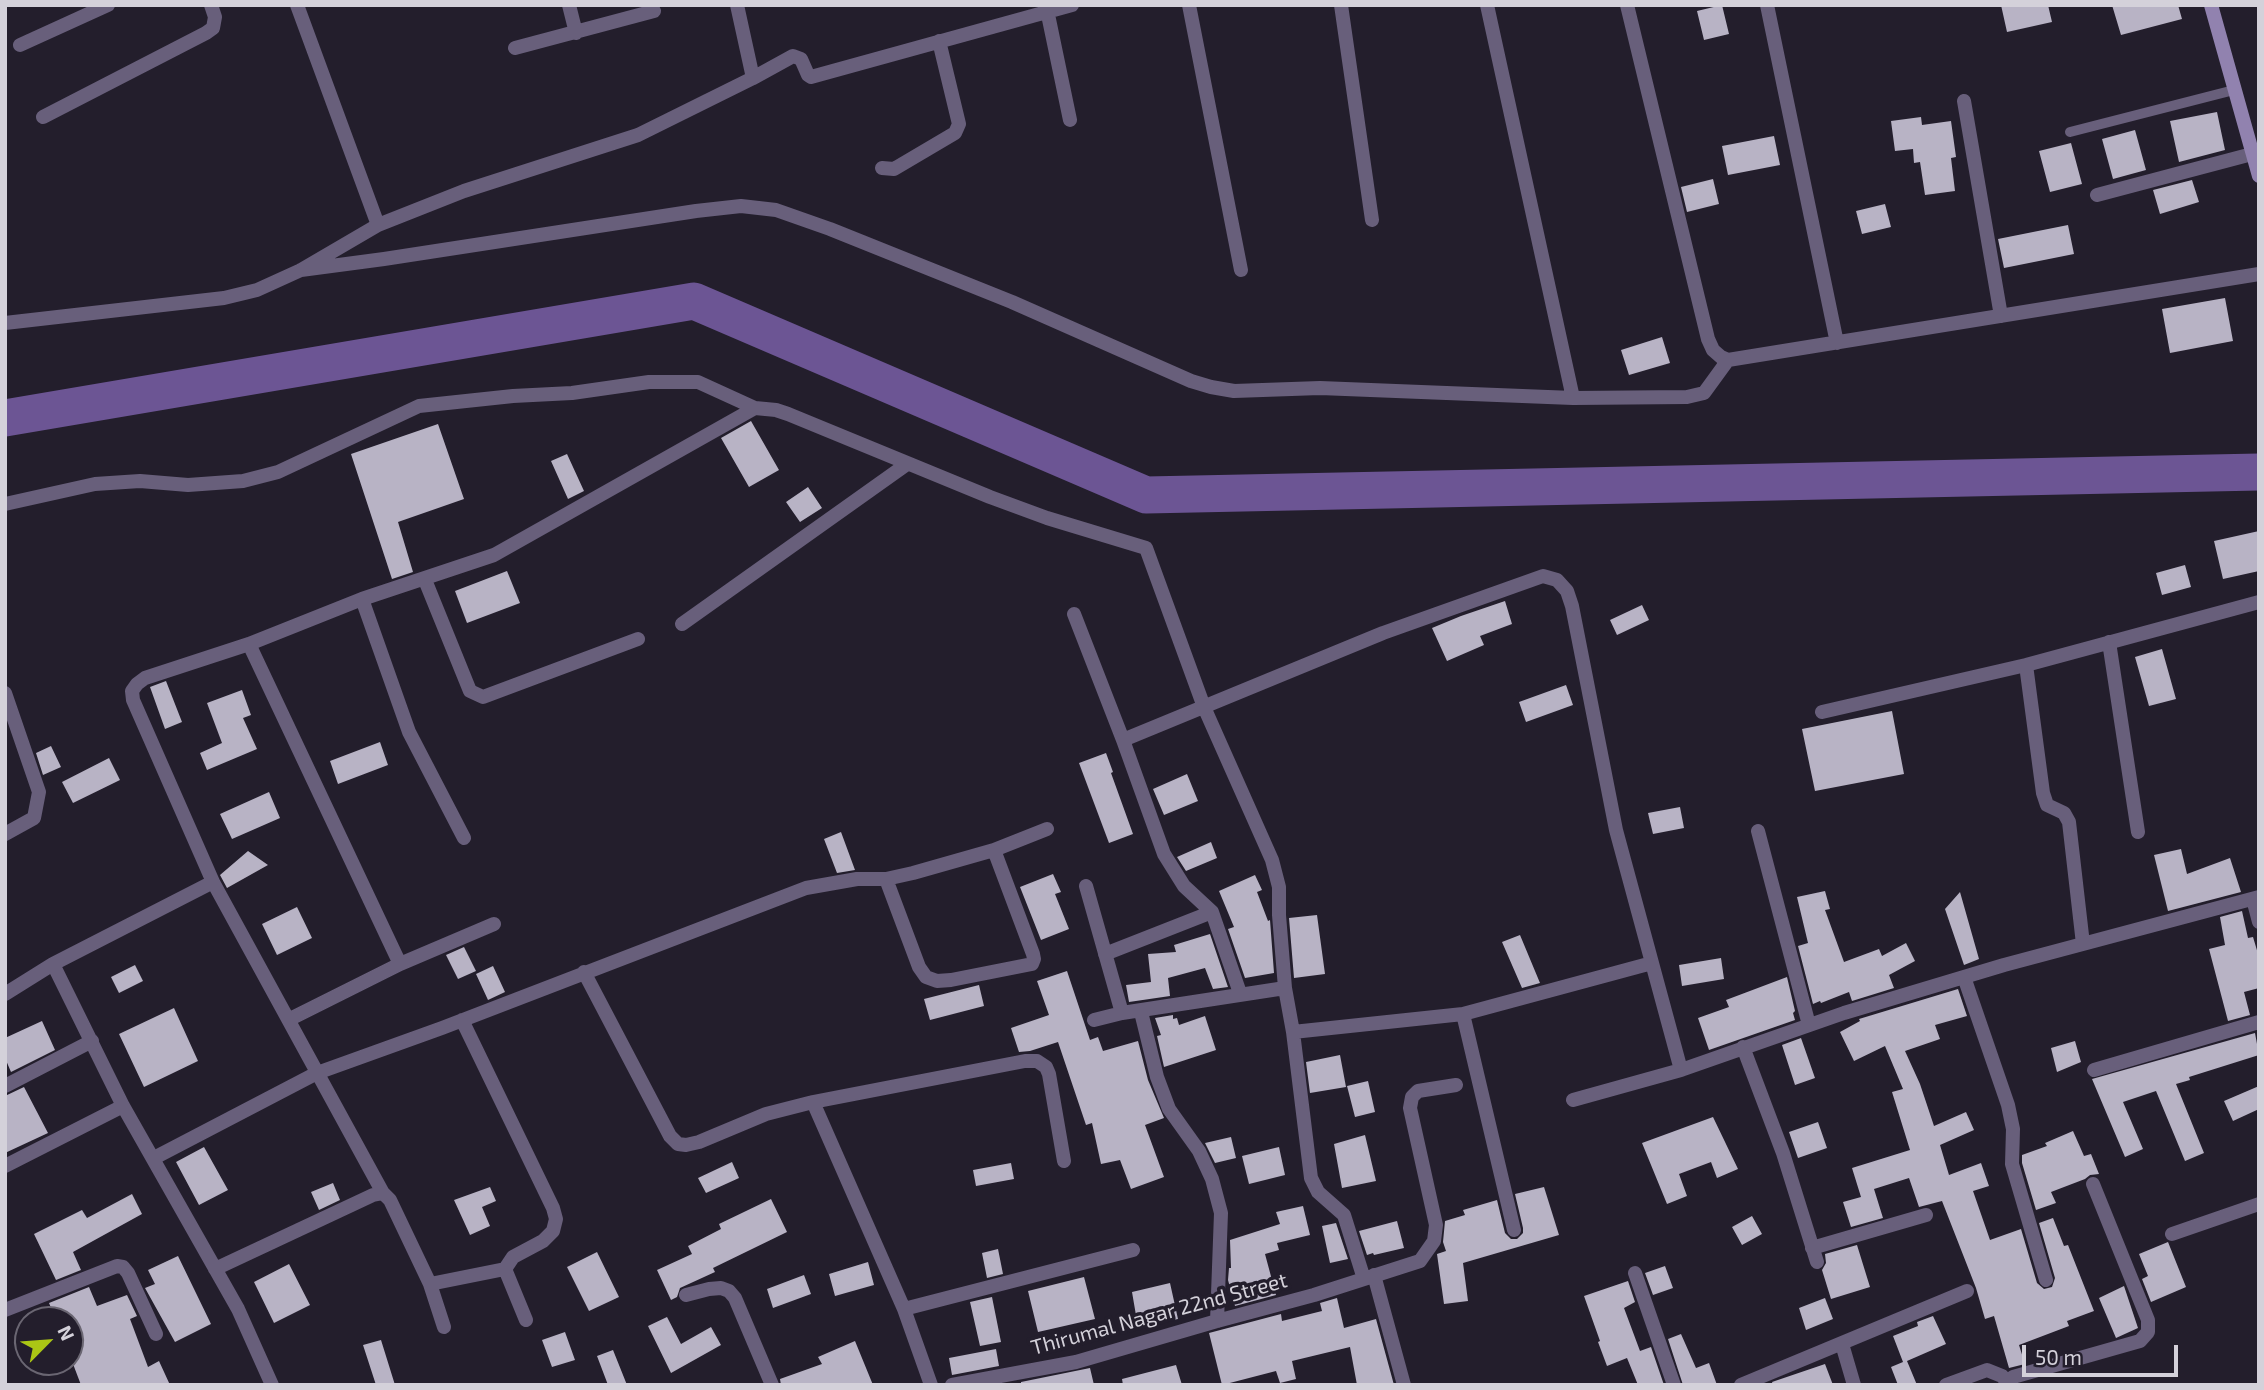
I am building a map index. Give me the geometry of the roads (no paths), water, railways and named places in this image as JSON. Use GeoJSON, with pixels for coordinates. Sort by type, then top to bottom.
{"type":"FeatureCollection","features":[{"type":"Feature","properties":{"kind":"main road"},"geometry":{"type":"LineString","coordinates":[[2211,5],[2259,176]]}},
{"type":"Feature","properties":{"kind":"street"},"geometry":{"type":"LineString","coordinates":[[20,45],[108,5]]}},
{"type":"Feature","properties":{"kind":"street"},"geometry":{"type":"LineString","coordinates":[[43,117],[206,33],[213,28],[215,17],[211,5]]}},
{"type":"Feature","properties":{"kind":"street"},"geometry":{"type":"LineString","coordinates":[[297,5],[378,225]]}},
{"type":"Feature","properties":{"kind":"street"},"geometry":{"type":"LineString","coordinates":[[569,5],[576,33]]}},
{"type":"Feature","properties":{"kind":"street"},"geometry":{"type":"LineString","coordinates":[[737,5],[753,78]]}},
{"type":"Feature","properties":{"kind":"street"},"geometry":{"type":"LineString","coordinates":[[5,323],[223,298],[257,290],[301,270],[378,225],[464,191],[638,135],[793,56],[801,59],[811,77],[1047,8],[1072,5]]}},
{"type":"Feature","properties":{"kind":"street"},"geometry":{"type":"LineString","coordinates":[[1189,5],[1241,270]]}},
{"type":"Feature","properties":{"kind":"street"},"geometry":{"type":"LineString","coordinates":[[1341,5],[1372,220]]}},
{"type":"Feature","properties":{"kind":"street"},"geometry":{"type":"LineString","coordinates":[[1487,5],[1573,398]]}},
{"type":"Feature","properties":{"kind":"street"},"geometry":{"type":"LineString","coordinates":[[1627,5],[1708,339],[1713,350],[1728,360],[2259,274]]}},
{"type":"Feature","properties":{"kind":"street"},"geometry":{"type":"LineString","coordinates":[[1767,5],[1837,343]]}},
{"type":"Feature","properties":{"kind":"street"},"geometry":{"type":"LineString","coordinates":[[1047,8],[1070,120]]}},
{"type":"Feature","properties":{"kind":"street"},"geometry":{"type":"LineString","coordinates":[[515,48],[654,11]]}},
{"type":"Feature","properties":{"kind":"street"},"geometry":{"type":"LineString","coordinates":[[882,168],[894,169],[955,133],[960,124],[939,41]]}},
{"type":"Feature","properties":{"kind":"street"},"geometry":{"type":"LineString","coordinates":[[1964,101],[2001,316]]}},
{"type":"Feature","properties":{"kind":"street"},"geometry":{"type":"LineString","coordinates":[[2097,195],[2252,154]]}},
{"type":"Feature","properties":{"kind":"street"},"geometry":{"type":"LineString","coordinates":[[301,270],[741,206],[776,210],[1012,302],[1210,387],[1234,391],[1320,388],[1573,398],[1697,396],[1711,387],[1728,360]]}},
{"type":"Feature","properties":{"kind":"street"},"geometry":{"type":"LineString","coordinates":[[5,503],[95,484],[140,481],[188,485],[243,481],[278,472],[419,406],[572,393],[649,382],[698,382],[755,408],[788,414],[1047,518],[1146,548],[1204,707],[1272,860],[1279,887],[1285,988],[1311,1178],[1318,1192],[1345,1215],[1369,1277],[1404,1385]]}},
{"type":"Feature","properties":{"kind":"street"},"geometry":{"type":"LineString","coordinates":[[443,1327],[430,1284],[390,1200],[383,1193],[214,882],[136,709],[132,691],[145,678],[249,644],[362,599],[494,555],[755,408]]}},
{"type":"Feature","properties":{"kind":"street"},"geometry":{"type":"LineString","coordinates":[[682,624],[907,464]]}},
{"type":"Feature","properties":{"kind":"street"},"geometry":{"type":"LineString","coordinates":[[1123,740],[1383,633],[1544,576],[1557,580],[1567,591],[1572,606],[1616,830],[1681,1070]]}},
{"type":"Feature","properties":{"kind":"street"},"geometry":{"type":"LineString","coordinates":[[425,580],[470,691],[483,697],[638,639]]}},
{"type":"Feature","properties":{"kind":"street"},"geometry":{"type":"LineString","coordinates":[[362,599],[409,732],[464,838]]}},
{"type":"Feature","properties":{"kind":"street"},"geometry":{"type":"LineString","coordinates":[[1822,712],[2026,665],[2259,602]]}},
{"type":"Feature","properties":{"kind":"street"},"geometry":{"type":"LineString","coordinates":[[1074,614],[1164,854],[1184,886],[1212,912],[1240,993]]}},
{"type":"Feature","properties":{"kind":"street"},"geometry":{"type":"LineString","coordinates":[[2109,642],[2138,832]]}},
{"type":"Feature","properties":{"kind":"street"},"geometry":{"type":"LineString","coordinates":[[249,644],[400,964]]}},
{"type":"Feature","properties":{"kind":"street"},"geometry":{"type":"LineString","coordinates":[[2026,665],[2043,793],[2047,805],[2064,813],[2069,822],[2083,944]]}},
{"type":"Feature","properties":{"kind":"street"},"geometry":{"type":"LineString","coordinates":[[5,693],[39,792],[34,818],[5,834]]}},
{"type":"Feature","properties":{"kind":"street"},"geometry":{"type":"LineString","coordinates":[[153,1158],[317,1073],[806,888],[856,879],[886,879],[994,850],[1047,829]]}},
{"type":"Feature","properties":{"kind":"street"},"geometry":{"type":"LineString","coordinates":[[1758,831],[1809,1025]]}},
{"type":"Feature","properties":{"kind":"street"},"geometry":{"type":"LineString","coordinates":[[886,879],[919,967],[926,977],[937,981],[951,980],[1032,964],[1033,954],[994,850]]}},
{"type":"Feature","properties":{"kind":"street"},"geometry":{"type":"LineString","coordinates":[[5,993],[53,964],[214,882]]}},
{"type":"Feature","properties":{"kind":"street"},"geometry":{"type":"LineString","coordinates":[[1086,886],[1122,1013]]}},
{"type":"Feature","properties":{"kind":"street"},"geometry":{"type":"LineString","coordinates":[[1573,1100],[1681,1070],[1809,1025],[1964,977],[2256,898],[2259,922]]}},
{"type":"Feature","properties":{"kind":"street"},"geometry":{"type":"LineString","coordinates":[[1105,954],[1212,912]]}},
{"type":"Feature","properties":{"kind":"street"},"geometry":{"type":"LineString","coordinates":[[290,1019],[400,964],[494,925]]}},
{"type":"Feature","properties":{"kind":"street"},"geometry":{"type":"LineString","coordinates":[[1293,1032],[1464,1014],[1652,963]]}},
{"type":"Feature","properties":{"kind":"street"},"geometry":{"type":"LineString","coordinates":[[53,964],[123,1107],[238,1309],[272,1385]]}},
{"type":"Feature","properties":{"kind":"street"},"geometry":{"type":"LineString","coordinates":[[584,972],[670,1136],[678,1144],[699,1142],[766,1114],[813,1102],[1012,1063],[1037,1061],[1046,1067],[1049,1074],[1064,1161]]}},
{"type":"Feature","properties":{"kind":"street"},"geometry":{"type":"LineString","coordinates":[[1964,977],[2008,1105],[2013,1129],[2012,1164],[2046,1280]]}},
{"type":"Feature","properties":{"kind":"street"},"geometry":{"type":"LineString","coordinates":[[1094,1020],[1240,993],[1285,988]]}},
{"type":"Feature","properties":{"kind":"street"},"geometry":{"type":"LineString","coordinates":[[1141,1012],[1157,1077],[1169,1110],[1199,1151],[1212,1179],[1221,1213],[1217,1321]]}},
{"type":"Feature","properties":{"kind":"street"},"geometry":{"type":"LineString","coordinates":[[1464,1014],[1514,1230]]}},
{"type":"Feature","properties":{"kind":"street"},"geometry":{"type":"LineString","coordinates":[[430,1284],[505,1269],[513,1257],[543,1241],[553,1231],[556,1219],[462,1020]]}},
{"type":"Feature","properties":{"kind":"street"},"geometry":{"type":"LineString","coordinates":[[2094,1070],[2259,1022]]}},
{"type":"Feature","properties":{"kind":"street"},"geometry":{"type":"LineString","coordinates":[[5,1086],[92,1041]]}},
{"type":"Feature","properties":{"kind":"street"},"geometry":{"type":"LineString","coordinates":[[1743,1047],[1783,1153],[1815,1255],[1926,1215]]}},
{"type":"Feature","properties":{"kind":"street","name":"Thirumal Nagar 22nd Street"},"geometry":{"type":"LineString","coordinates":[[952,1385],[1076,1362],[1314,1295],[1420,1261],[1434,1241],[1436,1225],[1410,1108],[1412,1097],[1418,1091],[1456,1085]]}},
{"type":"Feature","properties":{"kind":"street"},"geometry":{"type":"LineString","coordinates":[[813,1102],[904,1309],[932,1385]]}},
{"type":"Feature","properties":{"kind":"street"},"geometry":{"type":"LineString","coordinates":[[5,1166],[123,1107]]}},
{"type":"Feature","properties":{"kind":"street"},"geometry":{"type":"LineString","coordinates":[[1946,1385],[1987,1370],[2002,1377],[2007,1384],[2013,1377],[2140,1341],[2148,1332],[2148,1320],[2093,1184]]}},
{"type":"Feature","properties":{"kind":"street"},"geometry":{"type":"LineString","coordinates":[[215,1269],[373,1195],[383,1193]]}},
{"type":"Feature","properties":{"kind":"street"},"geometry":{"type":"LineString","coordinates":[[2172,1234],[2259,1204]]}},
{"type":"Feature","properties":{"kind":"street"},"geometry":{"type":"LineString","coordinates":[[904,1309],[1133,1250]]}},
{"type":"Feature","properties":{"kind":"street"},"geometry":{"type":"LineString","coordinates":[[5,1310],[117,1266],[123,1267],[128,1273],[156,1334]]}},
{"type":"Feature","properties":{"kind":"street"},"geometry":{"type":"LineString","coordinates":[[505,1269],[526,1320]]}},
{"type":"Feature","properties":{"kind":"street"},"geometry":{"type":"LineString","coordinates":[[1635,1273],[1674,1385]]}},
{"type":"Feature","properties":{"kind":"street"},"geometry":{"type":"LineString","coordinates":[[686,1295],[721,1288],[735,1297],[772,1385]]}},
{"type":"Feature","properties":{"kind":"street"},"geometry":{"type":"LineString","coordinates":[[1741,1385],[1966,1291]]}},
{"type":"Feature","properties":{"kind":"street"},"geometry":{"type":"LineString","coordinates":[[1842,1344],[1854,1385]]}},
{"type":"Feature","properties":{"kind":"lane"},"geometry":{"type":"LineString","coordinates":[[2070,132],[2234,90]]}},
{"type":"Feature","properties":{"kind":"waterway"},"geometry":{"type":"LineString","coordinates":[[5,418],[694,301],[1146,495],[2259,472]]}}]}
